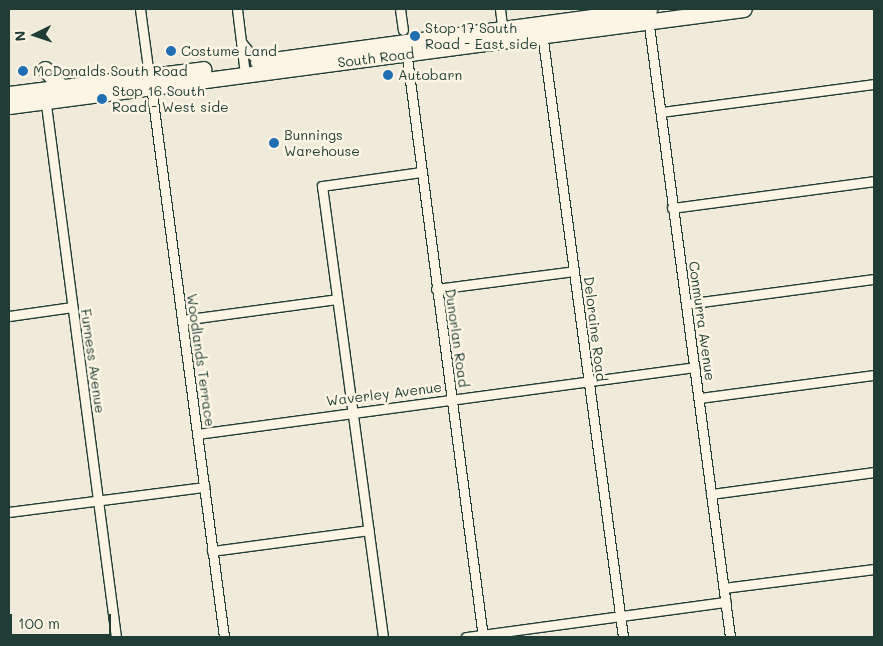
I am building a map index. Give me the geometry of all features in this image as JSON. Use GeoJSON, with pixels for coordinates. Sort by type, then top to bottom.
{"type":"FeatureCollection","features":[{"type":"Feature","properties":{"kind":"highway","name":"South Road"},"geometry":{"type":"LineString","coordinates":[[245,69],[264,61],[405,42],[504,35],[648,13],[744,9]]}},
{"type":"Feature","properties":{"kind":"highway","name":"South Road"},"geometry":{"type":"LineString","coordinates":[[9,94],[44,95],[245,69],[405,42]]}},
{"type":"Feature","properties":{"kind":"highway"},"geometry":{"type":"LineString","coordinates":[[45,69],[61,87]]}},
{"type":"Feature","properties":{"kind":"highway","name":"South Road"},"geometry":{"type":"LineString","coordinates":[[9,106],[44,95],[61,87],[150,81]]}},
{"type":"Feature","properties":{"kind":"street","name":"Woodlands Terrace"},"geometry":{"type":"LineString","coordinates":[[140,9],[224,637]]}},
{"type":"Feature","properties":{"kind":"street"},"geometry":{"type":"LineString","coordinates":[[237,9],[245,69]]}},
{"type":"Feature","properties":{"kind":"street","name":"Dunorlan Road"},"geometry":{"type":"LineString","coordinates":[[400,9],[483,636]]}},
{"type":"Feature","properties":{"kind":"street"},"geometry":{"type":"LineString","coordinates":[[500,9],[504,35]]}},
{"type":"Feature","properties":{"kind":"street","name":"Conmurra Avenue"},"geometry":{"type":"LineString","coordinates":[[648,13],[672,208],[730,637]]}},
{"type":"Feature","properties":{"kind":"street","name":"Deloraine Road"},"geometry":{"type":"LineString","coordinates":[[542,30],[623,637]]}},
{"type":"Feature","properties":{"kind":"street"},"geometry":{"type":"LineString","coordinates":[[241,42],[252,55],[264,61]]}},
{"type":"Feature","properties":{"kind":"street"},"geometry":{"type":"LineString","coordinates":[[661,112],[874,84]]}},
{"type":"Feature","properties":{"kind":"street","name":"Furness Avenue"},"geometry":{"type":"LineString","coordinates":[[44,95],[116,637]]}},
{"type":"Feature","properties":{"kind":"street"},"geometry":{"type":"LineString","coordinates":[[383,637],[322,186],[422,172]]}},
{"type":"Feature","properties":{"kind":"street"},"geometry":{"type":"LineString","coordinates":[[672,208],[874,181]]}},
{"type":"Feature","properties":{"kind":"street"},"geometry":{"type":"LineString","coordinates":[[436,289],[574,271]]}},
{"type":"Feature","properties":{"kind":"street"},"geometry":{"type":"LineString","coordinates":[[686,304],[874,279]]}},
{"type":"Feature","properties":{"kind":"street"},"geometry":{"type":"LineString","coordinates":[[182,320],[337,299]]}},
{"type":"Feature","properties":{"kind":"street"},"geometry":{"type":"LineString","coordinates":[[9,316],[72,307]]}},
{"type":"Feature","properties":{"kind":"street","name":"Waverley Avenue"},"geometry":{"type":"LineString","coordinates":[[197,434],[694,367]]}},
{"type":"Feature","properties":{"kind":"street"},"geometry":{"type":"LineString","coordinates":[[699,398],[874,375]]}},
{"type":"Feature","properties":{"kind":"street"},"geometry":{"type":"LineString","coordinates":[[711,494],[874,472]]}},
{"type":"Feature","properties":{"kind":"street"},"geometry":{"type":"LineString","coordinates":[[9,512],[204,487]]}},
{"type":"Feature","properties":{"kind":"street"},"geometry":{"type":"LineString","coordinates":[[212,551],[368,530]]}},
{"type":"Feature","properties":{"kind":"street"},"geometry":{"type":"LineString","coordinates":[[724,588],[874,569]]}},
{"type":"Feature","properties":{"kind":"street"},"geometry":{"type":"LineString","coordinates":[[466,637],[726,602]]}},
{"type":"Feature","properties":{"kind":"place","name":"Stop 17 South Road - East side"},"geometry":{"type":"Point","coordinates":[415,36]}},
{"type":"Feature","properties":{"kind":"place","name":"Costume Land"},"geometry":{"type":"Point","coordinates":[171,51]}},
{"type":"Feature","properties":{"kind":"place","name":"McDonalds South Road"},"geometry":{"type":"Point","coordinates":[23,71]}},
{"type":"Feature","properties":{"kind":"place","name":"Autobarn"},"geometry":{"type":"Point","coordinates":[388,75]}},
{"type":"Feature","properties":{"kind":"place","name":"Stop 16 South Road - West side"},"geometry":{"type":"Point","coordinates":[102,99]}},
{"type":"Feature","properties":{"kind":"place","name":"Bunnings Warehouse"},"geometry":{"type":"Point","coordinates":[274,143]}}]}
